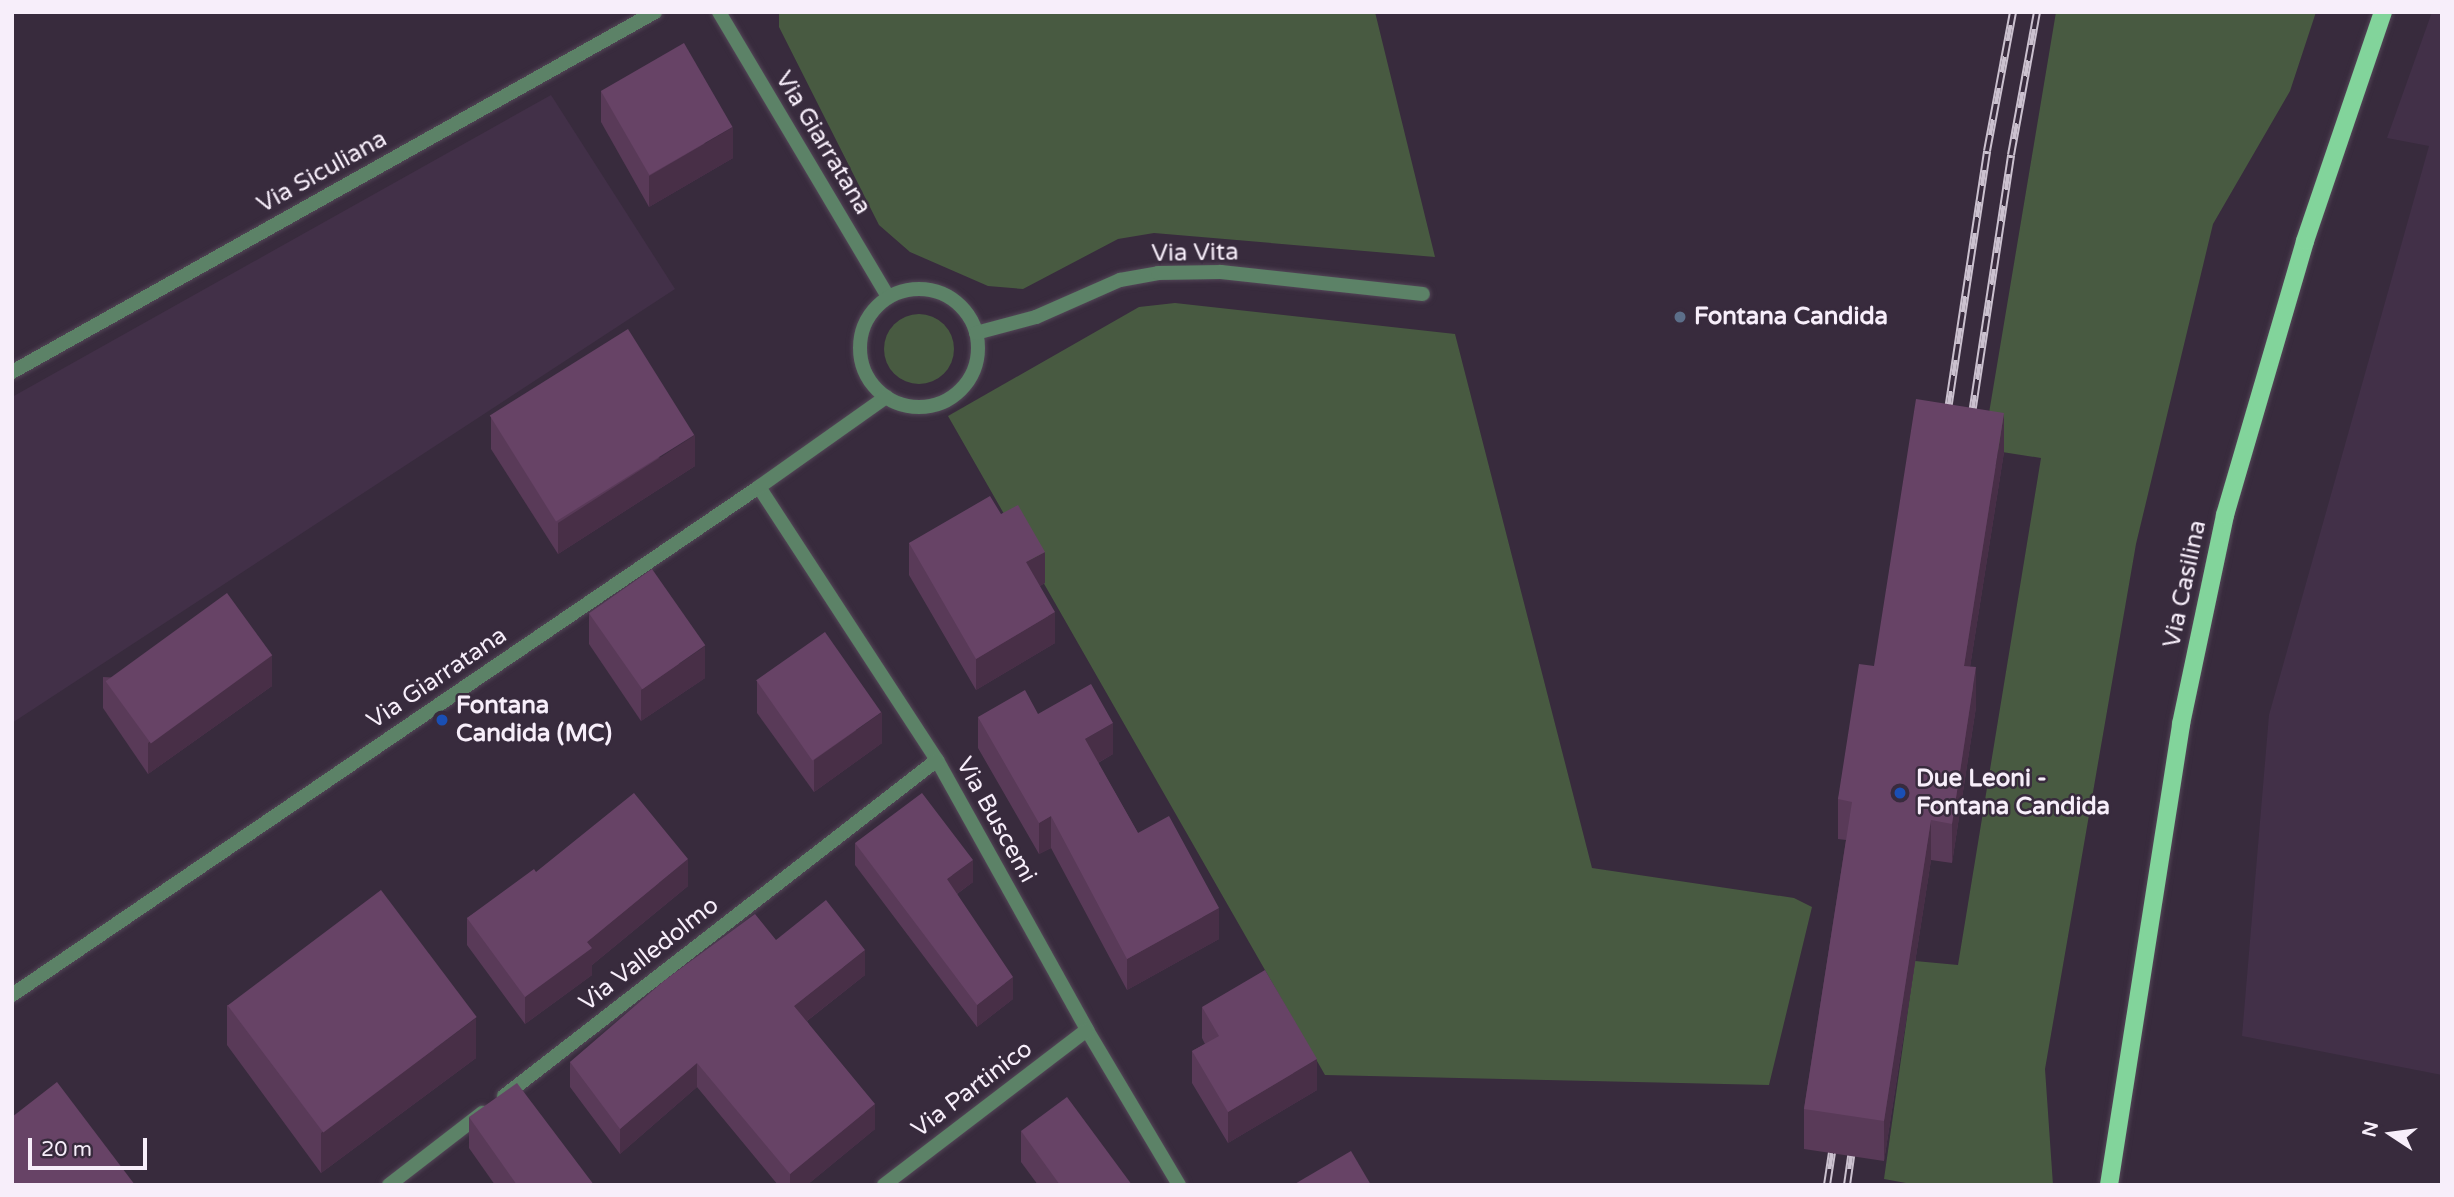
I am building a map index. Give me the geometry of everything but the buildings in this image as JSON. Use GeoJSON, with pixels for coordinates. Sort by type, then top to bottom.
{"type":"FeatureCollection","features":[{"type":"Feature","properties":{"kind":"main road","name":"Via Casilina"},"geometry":{"type":"LineString","coordinates":[[2109,1185],[2171,782],[2223,526],[2305,241],[2383,12]]}},
{"type":"Feature","properties":{"kind":"street","name":"Via Siculiana"},"geometry":{"type":"LineString","coordinates":[[12,372],[655,12]]}},
{"type":"Feature","properties":{"kind":"street","name":"Via Giarratana"},"geometry":{"type":"LineString","coordinates":[[719,12],[888,297]]}},
{"type":"Feature","properties":{"kind":"street","name":"Via Vita"},"geometry":{"type":"LineString","coordinates":[[976,333],[1036,317],[1120,280],[1168,272],[1245,274],[1423,295]]}},
{"type":"Feature","properties":{"kind":"street"},"geometry":{"type":"LineString","coordinates":[[910,289],[939,291],[956,300],[969,316],[976,333],[977,360],[971,375],[948,400],[916,407],[886,397],[870,381],[864,368],[860,344],[866,321],[888,297],[910,289]]}},
{"type":"Feature","properties":{"kind":"street","name":"Via Giarratana"},"geometry":{"type":"LineString","coordinates":[[12,995],[760,487],[886,397]]}},
{"type":"Feature","properties":{"kind":"street","name":"Via Buscemi"},"geometry":{"type":"LineString","coordinates":[[760,487],[937,760],[1087,1030],[1179,1185]]}},
{"type":"Feature","properties":{"kind":"street","name":"Via Valledolmo"},"geometry":{"type":"LineString","coordinates":[[389,1185],[937,760]]}},
{"type":"Feature","properties":{"kind":"street","name":"Via Partinico"},"geometry":{"type":"LineString","coordinates":[[884,1185],[1087,1030]]}},
{"type":"Feature","properties":{"kind":"shaded area"},"geometry":{"type":"Polygon","coordinates":[[[2432,12],[2442,12],[2442,1075],[2242,1036],[2269,715],[2429,146],[2387,138],[2432,12]]]}},
{"type":"Feature","properties":{"kind":"shaded area"},"geometry":{"type":"Polygon","coordinates":[[[551,95],[675,289],[12,723],[12,397],[551,95]]]}},
{"type":"Feature","properties":{"kind":"green space"},"geometry":{"type":"Polygon","coordinates":[[[779,12],[1375,12],[1435,257],[1154,233],[1118,239],[1023,289],[988,286],[910,252],[879,225],[779,27],[779,12]]]}},
{"type":"Feature","properties":{"kind":"green space"},"geometry":{"type":"Polygon","coordinates":[[[2056,12],[2316,12],[2290,91],[2213,224],[2136,544],[2045,1069],[2053,1185],[1917,1185],[1884,1179],[1915,961],[1958,965],[2041,458],[1983,449],[2056,12]]]}},
{"type":"Feature","properties":{"kind":"green space"},"geometry":{"type":"Polygon","coordinates":[[[1175,303],[1455,334],[1592,868],[1794,898],[1812,907],[1769,1085],[1325,1075],[948,416],[1139,307],[1175,303]]]}},
{"type":"Feature","properties":{"kind":"green space"},"geometry":{"type":"Polygon","coordinates":[[[919,314],[938,320],[948,330],[954,349],[948,368],[938,378],[919,384],[900,378],[890,368],[884,349],[890,330],[900,320],[919,314]]]}},
{"type":"Feature","properties":{"kind":"railway"},"geometry":{"type":"LineString","coordinates":[[1946,423],[1987,151],[2013,12]]}},
{"type":"Feature","properties":{"kind":"railway"},"geometry":{"type":"LineString","coordinates":[[1970,427],[2011,155],[2037,12]]}},
{"type":"Feature","properties":{"kind":"railway"},"geometry":{"type":"LineString","coordinates":[[1827,1185],[1835,1133]]}},
{"type":"Feature","properties":{"kind":"railway"},"geometry":{"type":"LineString","coordinates":[[1847,1185],[1854,1136]]}},
{"type":"Feature","properties":{"kind":"place","name":"Fontana Candida"},"geometry":{"type":"Point","coordinates":[1680,317]}},
{"type":"Feature","properties":{"kind":"place","name":"Fontana Candida (MC)"},"geometry":{"type":"Point","coordinates":[442,720]}},
{"type":"Feature","properties":{"kind":"place","name":"Due Leoni - Fontana Candida"},"geometry":{"type":"Point","coordinates":[1900,793]}}]}
